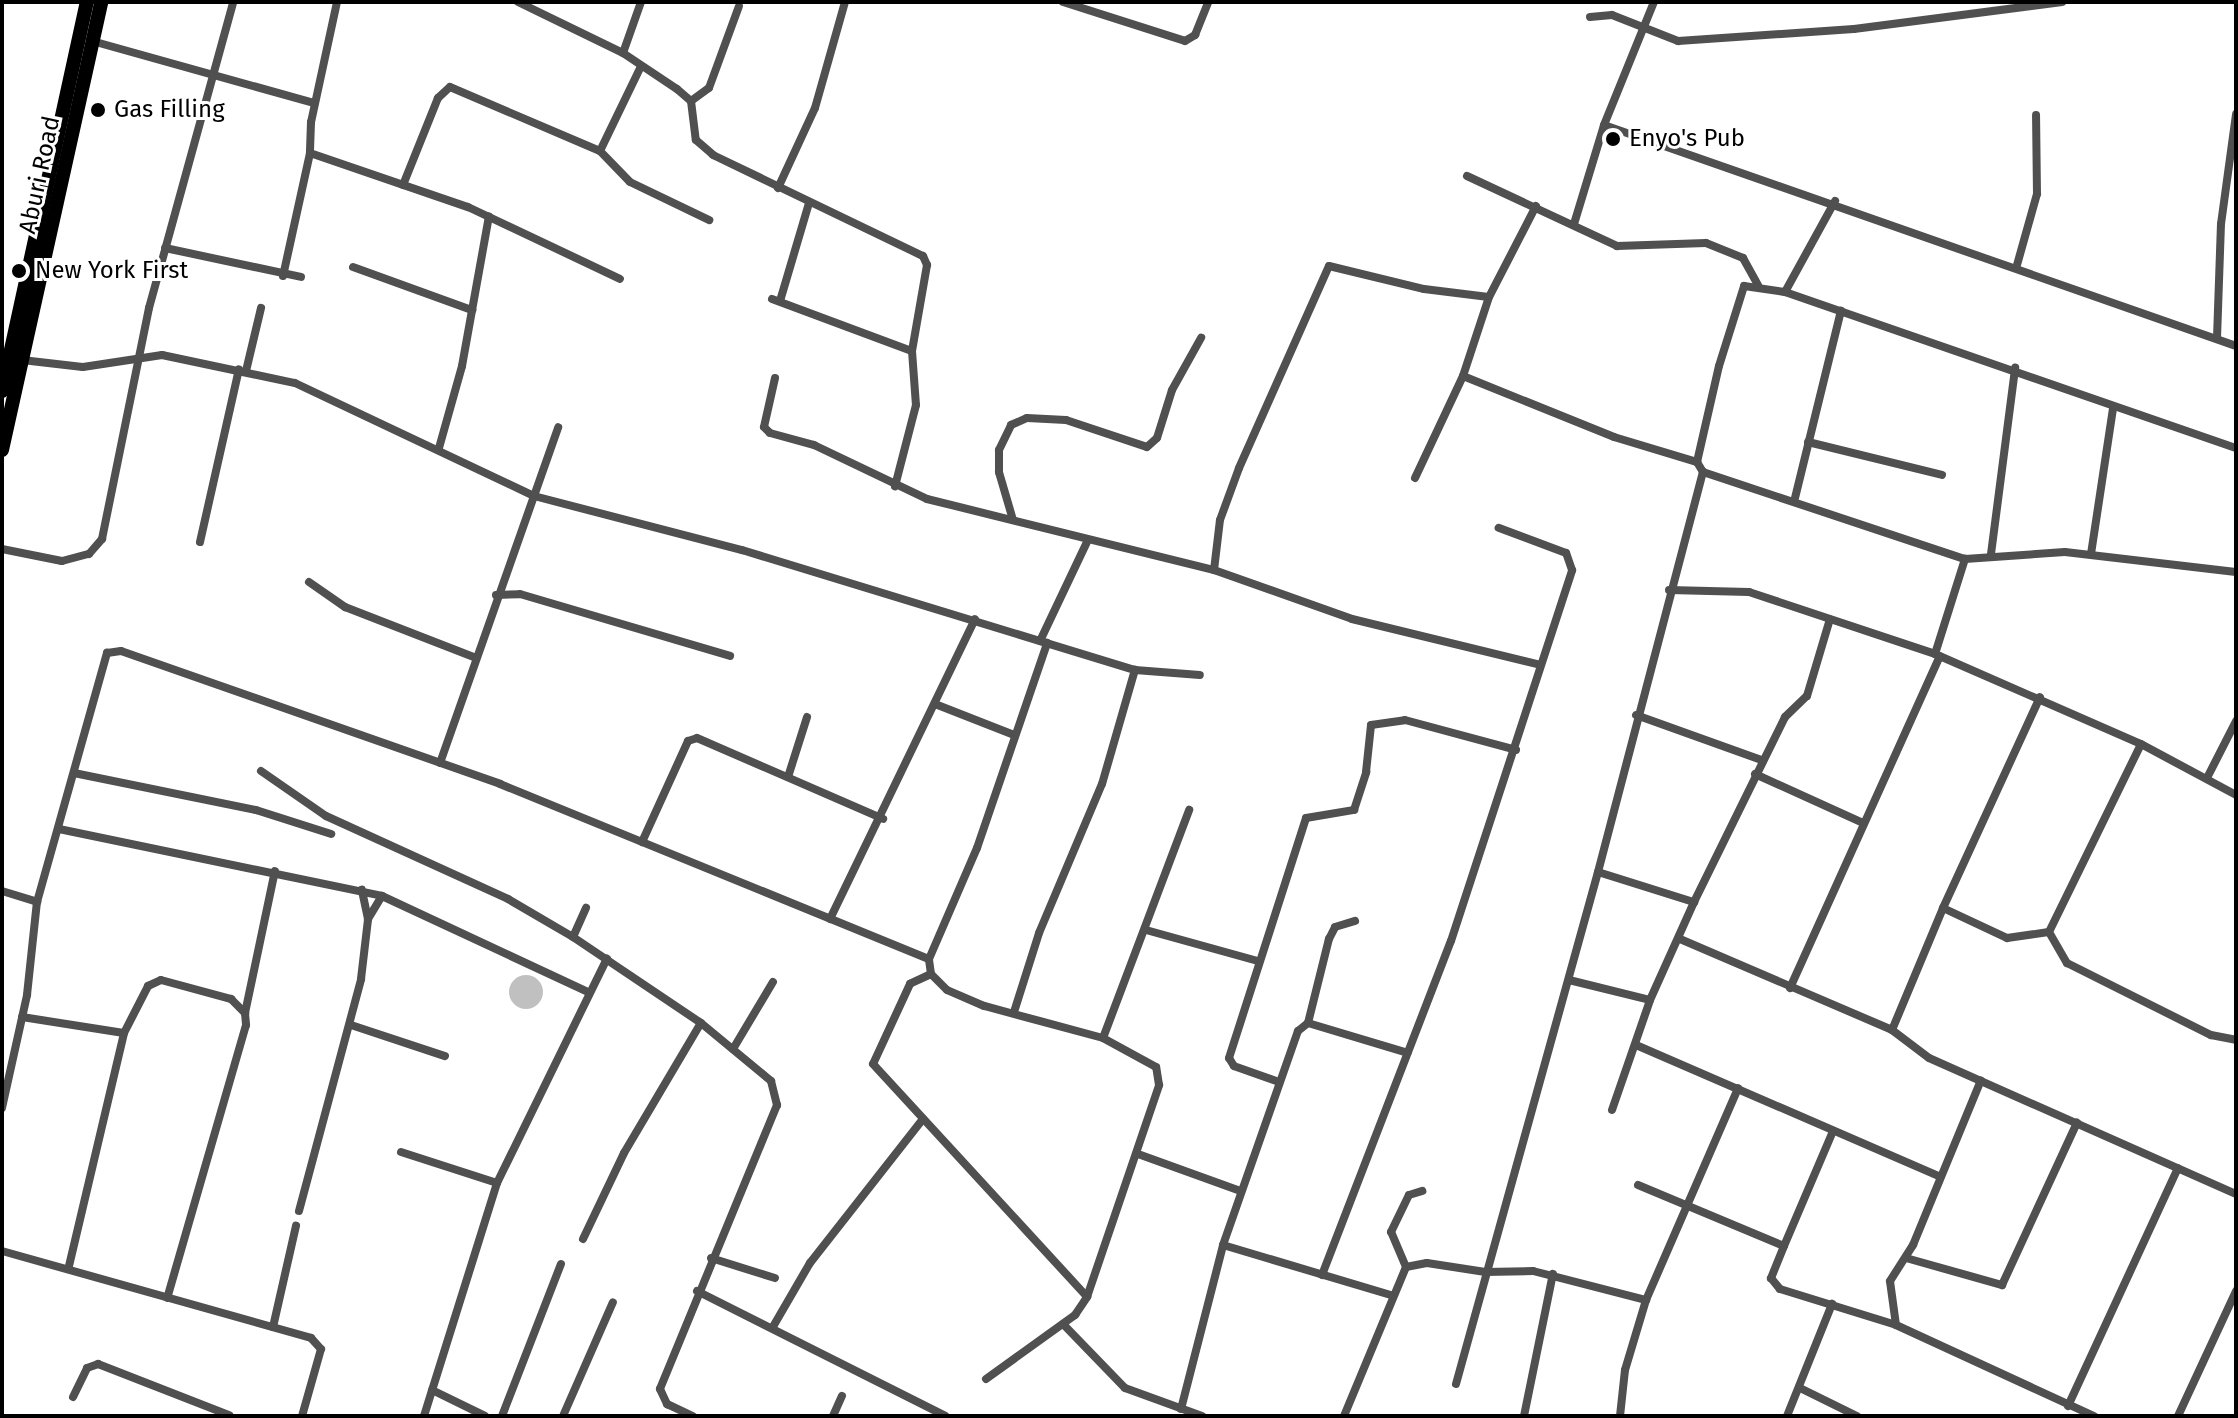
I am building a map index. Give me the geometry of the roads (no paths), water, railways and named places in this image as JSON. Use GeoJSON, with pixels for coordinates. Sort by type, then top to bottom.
{"type":"FeatureCollection","features":[{"type":"Feature","properties":{"kind":"highway","name":"Aburi Road"},"geometry":{"type":"LineString","coordinates":[[2,391],[7,340],[87,2]]}},
{"type":"Feature","properties":{"kind":"highway","name":"Aburi Road"},"geometry":{"type":"LineString","coordinates":[[2,450],[101,2]]}},
{"type":"Feature","properties":{"kind":"street"},"geometry":{"type":"LineString","coordinates":[[2,549],[62,561],[89,554],[102,539],[165,248],[233,2]]}},
{"type":"Feature","properties":{"kind":"street"},"geometry":{"type":"LineString","coordinates":[[283,276],[310,153],[314,103],[337,2]]}},
{"type":"Feature","properties":{"kind":"street"},"geometry":{"type":"LineString","coordinates":[[518,2],[623,53],[691,101]]}},
{"type":"Feature","properties":{"kind":"street"},"geometry":{"type":"LineString","coordinates":[[623,53],[641,2]]}},
{"type":"Feature","properties":{"kind":"street"},"geometry":{"type":"LineString","coordinates":[[778,188],[815,108],[845,2]]}},
{"type":"Feature","properties":{"kind":"street"},"geometry":{"type":"LineString","coordinates":[[1063,2],[1185,41],[1195,35],[1208,2]]}},
{"type":"Feature","properties":{"kind":"street"},"geometry":{"type":"LineString","coordinates":[[1574,224],[1604,125],[1654,2]]}},
{"type":"Feature","properties":{"kind":"street"},"geometry":{"type":"LineString","coordinates":[[1590,17],[1612,15],[1641,30],[1678,41],[1759,38],[2062,2]]}},
{"type":"Feature","properties":{"kind":"street"},"geometry":{"type":"LineString","coordinates":[[691,101],[709,88],[739,6]]}},
{"type":"Feature","properties":{"kind":"street"},"geometry":{"type":"LineString","coordinates":[[91,40],[214,72],[314,103]]}},
{"type":"Feature","properties":{"kind":"street"},"geometry":{"type":"LineString","coordinates":[[600,151],[641,66]]}},
{"type":"Feature","properties":{"kind":"street"},"geometry":{"type":"LineString","coordinates":[[403,185],[438,98],[450,87],[600,151],[630,182],[709,220]]}},
{"type":"Feature","properties":{"kind":"street"},"geometry":{"type":"LineString","coordinates":[[691,101],[692,131],[702,148],[809,203],[891,235],[923,256],[927,265],[912,351],[916,405],[895,486]]}},
{"type":"Feature","properties":{"kind":"street"},"geometry":{"type":"LineString","coordinates":[[2217,338],[2221,224],[2236,114]]}},
{"type":"Feature","properties":{"kind":"street"},"geometry":{"type":"LineString","coordinates":[[2017,265],[2037,194],[2036,115]]}},
{"type":"Feature","properties":{"kind":"street"},"geometry":{"type":"LineString","coordinates":[[1604,125],[1835,201],[2236,346]]}},
{"type":"Feature","properties":{"kind":"street"},"geometry":{"type":"LineString","coordinates":[[310,153],[489,216],[620,279]]}},
{"type":"Feature","properties":{"kind":"street"},"geometry":{"type":"LineString","coordinates":[[1467,176],[1633,249],[1706,243],[1743,258],[1758,285]]}},
{"type":"Feature","properties":{"kind":"street"},"geometry":{"type":"LineString","coordinates":[[1785,292],[1835,201]]}},
{"type":"Feature","properties":{"kind":"street"},"geometry":{"type":"LineString","coordinates":[[809,203],[776,300],[912,351]]}},
{"type":"Feature","properties":{"kind":"street"},"geometry":{"type":"LineString","coordinates":[[1415,478],[1463,376],[1489,297],[1536,206]]}},
{"type":"Feature","properties":{"kind":"street"},"geometry":{"type":"LineString","coordinates":[[439,448],[472,310],[489,216]]}},
{"type":"Feature","properties":{"kind":"street"},"geometry":{"type":"LineString","coordinates":[[165,248],[283,276],[301,277]]}},
{"type":"Feature","properties":{"kind":"street"},"geometry":{"type":"LineString","coordinates":[[1214,570],[1220,520],[1239,468],[1329,266],[1424,289],[1489,297]]}},
{"type":"Feature","properties":{"kind":"street"},"geometry":{"type":"LineString","coordinates":[[353,267],[472,310]]}},
{"type":"Feature","properties":{"kind":"street"},"geometry":{"type":"LineString","coordinates":[[1697,462],[1742,291],[1749,283],[2015,368],[2113,408],[2236,448]]}},
{"type":"Feature","properties":{"kind":"street"},"geometry":{"type":"LineString","coordinates":[[200,542],[242,370],[261,308]]}},
{"type":"Feature","properties":{"kind":"street"},"geometry":{"type":"LineString","coordinates":[[1795,498],[1841,311]]}},
{"type":"Feature","properties":{"kind":"street"},"geometry":{"type":"LineString","coordinates":[[1013,520],[999,472],[1003,435],[1011,425],[1027,418],[1066,420],[1147,447],[1157,438],[1172,390],[1201,338]]}},
{"type":"Feature","properties":{"kind":"street"},"geometry":{"type":"LineString","coordinates":[[22,360],[83,367],[182,357],[295,383],[439,448],[534,496],[975,619],[1135,670],[1200,675]]}},
{"type":"Feature","properties":{"kind":"street"},"geometry":{"type":"LineString","coordinates":[[1991,554],[2015,368]]}},
{"type":"Feature","properties":{"kind":"street"},"geometry":{"type":"LineString","coordinates":[[1463,376],[1614,437],[1697,462],[1703,472],[1795,498],[1965,559],[1991,554],[2091,554],[2236,572]]}},
{"type":"Feature","properties":{"kind":"street"},"geometry":{"type":"LineString","coordinates":[[775,378],[764,427],[770,433],[814,445],[895,486],[1088,540],[1214,570],[1352,619],[1540,665]]}},
{"type":"Feature","properties":{"kind":"street"},"geometry":{"type":"LineString","coordinates":[[2091,554],[2113,408]]}},
{"type":"Feature","properties":{"kind":"street"},"geometry":{"type":"LineString","coordinates":[[440,763],[474,657],[558,427]]}},
{"type":"Feature","properties":{"kind":"street"},"geometry":{"type":"LineString","coordinates":[[1808,442],[1942,475]]}},
{"type":"Feature","properties":{"kind":"street"},"geometry":{"type":"LineString","coordinates":[[1456,1384],[1569,980],[1636,715],[1703,472]]}},
{"type":"Feature","properties":{"kind":"street"},"geometry":{"type":"LineString","coordinates":[[1322,1275],[1408,1053],[1516,750],[1571,560],[1499,528]]}},
{"type":"Feature","properties":{"kind":"street"},"geometry":{"type":"LineString","coordinates":[[986,1379],[1063,1324],[1087,1297],[1138,1154],[1160,1077],[1156,1067],[1103,1038],[947,990],[931,974],[929,959],[977,848],[1043,642],[1088,540]]}},
{"type":"Feature","properties":{"kind":"street"},"geometry":{"type":"LineString","coordinates":[[1790,988],[1938,655],[1965,559]]}},
{"type":"Feature","properties":{"kind":"street"},"geometry":{"type":"LineString","coordinates":[[309,582],[345,607],[474,657]]}},
{"type":"Feature","properties":{"kind":"street"},"geometry":{"type":"LineString","coordinates":[[1669,590],[1749,592],[1938,655],[2040,697],[2141,744],[2236,795]]}},
{"type":"Feature","properties":{"kind":"street"},"geometry":{"type":"LineString","coordinates":[[496,595],[520,594],[730,656]]}},
{"type":"Feature","properties":{"kind":"street"},"geometry":{"type":"LineString","coordinates":[[830,919],[883,819],[975,619]]}},
{"type":"Feature","properties":{"kind":"street"},"geometry":{"type":"LineString","coordinates":[[1612,1110],[1650,1000],[1694,902],[1785,717],[1804,703],[1830,619]]}},
{"type":"Feature","properties":{"kind":"street"},"geometry":{"type":"LineString","coordinates":[[2,1108],[22,1017],[37,902],[101,665],[107,653],[121,651],[440,763],[929,959]]}},
{"type":"Feature","properties":{"kind":"street"},"geometry":{"type":"LineString","coordinates":[[1014,1012],[1039,933],[1102,784],[1135,670]]}},
{"type":"Feature","properties":{"kind":"street"},"geometry":{"type":"LineString","coordinates":[[1892,1030],[1943,908],[2040,697]]}},
{"type":"Feature","properties":{"kind":"street"},"geometry":{"type":"LineString","coordinates":[[935,704],[1014,735]]}},
{"type":"Feature","properties":{"kind":"street"},"geometry":{"type":"LineString","coordinates":[[1636,715],[1762,760]]}},
{"type":"Feature","properties":{"kind":"street"},"geometry":{"type":"LineString","coordinates":[[788,777],[807,717]]}},
{"type":"Feature","properties":{"kind":"street"},"geometry":{"type":"LineString","coordinates":[[1279,1082],[1229,1061],[1258,961],[1306,818],[1354,810],[1375,721],[1405,720],[1516,750]]}},
{"type":"Feature","properties":{"kind":"street"},"geometry":{"type":"LineString","coordinates":[[2207,778],[2236,721]]}},
{"type":"Feature","properties":{"kind":"street"},"geometry":{"type":"LineString","coordinates":[[642,842],[691,738],[883,819]]}},
{"type":"Feature","properties":{"kind":"street"},"geometry":{"type":"LineString","coordinates":[[2049,932],[2141,744]]}},
{"type":"Feature","properties":{"kind":"street"},"geometry":{"type":"LineString","coordinates":[[261,771],[326,816],[508,899],[607,958],[701,1023],[765,1074],[778,1093],[777,1105],[697,1291],[660,1389],[667,1404],[693,1416]]}},
{"type":"Feature","properties":{"kind":"street"},"geometry":{"type":"LineString","coordinates":[[74,773],[256,810],[331,834]]}},
{"type":"Feature","properties":{"kind":"street"},"geometry":{"type":"LineString","coordinates":[[1755,774],[1863,823]]}},
{"type":"Feature","properties":{"kind":"street"},"geometry":{"type":"LineString","coordinates":[[1103,1038],[1189,810]]}},
{"type":"Feature","properties":{"kind":"street"},"geometry":{"type":"LineString","coordinates":[[59,829],[275,871],[382,896],[588,992]]}},
{"type":"Feature","properties":{"kind":"street"},"geometry":{"type":"LineString","coordinates":[[167,1298],[195,1218],[214,1126],[235,1076],[275,871]]}},
{"type":"Feature","properties":{"kind":"street"},"geometry":{"type":"LineString","coordinates":[[1598,872],[1694,902]]}},
{"type":"Feature","properties":{"kind":"street"},"geometry":{"type":"LineString","coordinates":[[299,1211],[351,1025],[368,919],[362,890]]}},
{"type":"Feature","properties":{"kind":"street"},"geometry":{"type":"LineString","coordinates":[[2,891],[37,902]]}},
{"type":"Feature","properties":{"kind":"street"},"geometry":{"type":"LineString","coordinates":[[368,919],[382,896]]}},
{"type":"Feature","properties":{"kind":"street"},"geometry":{"type":"LineString","coordinates":[[573,937],[586,908]]}},
{"type":"Feature","properties":{"kind":"street"},"geometry":{"type":"LineString","coordinates":[[1943,908],[2007,938],[2049,932]]}},
{"type":"Feature","properties":{"kind":"street"},"geometry":{"type":"LineString","coordinates":[[1181,1409],[1240,1191],[1298,1031],[1308,1023],[1329,939],[1335,927],[1355,921]]}},
{"type":"Feature","properties":{"kind":"street"},"geometry":{"type":"LineString","coordinates":[[1146,930],[1258,961]]}},
{"type":"Feature","properties":{"kind":"street"},"geometry":{"type":"LineString","coordinates":[[2049,932],[2067,963],[2211,1035],[2236,1040]]}},
{"type":"Feature","properties":{"kind":"street"},"geometry":{"type":"LineString","coordinates":[[1680,939],[1892,1030],[1929,1058],[2236,1194]]}},
{"type":"Feature","properties":{"kind":"street"},"geometry":{"type":"LineString","coordinates":[[424,1416],[497,1183],[607,958]]}},
{"type":"Feature","properties":{"kind":"street"},"geometry":{"type":"LineString","coordinates":[[931,974],[910,984],[873,1064],[1087,1297]]}},
{"type":"Feature","properties":{"kind":"street"},"geometry":{"type":"LineString","coordinates":[[69,1266],[124,1033],[154,980],[231,999],[245,1013]]}},
{"type":"Feature","properties":{"kind":"street"},"geometry":{"type":"LineString","coordinates":[[1569,980],[1650,1000]]}},
{"type":"Feature","properties":{"kind":"street"},"geometry":{"type":"LineString","coordinates":[[733,1049],[773,982]]}},
{"type":"Feature","properties":{"kind":"street"},"geometry":{"type":"LineString","coordinates":[[22,1017],[124,1033]]}},
{"type":"Feature","properties":{"kind":"street"},"geometry":{"type":"LineString","coordinates":[[583,1239],[624,1153],[701,1023]]}},
{"type":"Feature","properties":{"kind":"street"},"geometry":{"type":"LineString","coordinates":[[1308,1023],[1408,1053]]}},
{"type":"Feature","properties":{"kind":"street"},"geometry":{"type":"LineString","coordinates":[[351,1025],[445,1056]]}},
{"type":"Feature","properties":{"kind":"street"},"geometry":{"type":"LineString","coordinates":[[1636,1045],[1939,1176]]}},
{"type":"Feature","properties":{"kind":"street"},"geometry":{"type":"LineString","coordinates":[[1896,1325],[1890,1281],[1906,1258],[1981,1080]]}},
{"type":"Feature","properties":{"kind":"street"},"geometry":{"type":"LineString","coordinates":[[1620,1416],[1625,1370],[1646,1300],[1691,1204],[1738,1088]]}},
{"type":"Feature","properties":{"kind":"street"},"geometry":{"type":"LineString","coordinates":[[774,1325],[810,1263],[923,1119]]}},
{"type":"Feature","properties":{"kind":"street"},"geometry":{"type":"LineString","coordinates":[[1906,1258],[2002,1285],[2077,1123]]}},
{"type":"Feature","properties":{"kind":"street"},"geometry":{"type":"LineString","coordinates":[[1833,1131],[1784,1246],[1773,1285],[1896,1325],[2094,1416]]}},
{"type":"Feature","properties":{"kind":"street"},"geometry":{"type":"LineString","coordinates":[[401,1152],[497,1183]]}},
{"type":"Feature","properties":{"kind":"street"},"geometry":{"type":"LineString","coordinates":[[1138,1154],[1240,1191]]}},
{"type":"Feature","properties":{"kind":"street"},"geometry":{"type":"LineString","coordinates":[[2068,1406],[2178,1168]]}},
{"type":"Feature","properties":{"kind":"street"},"geometry":{"type":"LineString","coordinates":[[1638,1185],[1691,1204],[1784,1246]]}},
{"type":"Feature","properties":{"kind":"street"},"geometry":{"type":"LineString","coordinates":[[1406,1267],[1391,1232],[1409,1195],[1422,1191]]}},
{"type":"Feature","properties":{"kind":"street"},"geometry":{"type":"LineString","coordinates":[[273,1327],[296,1226]]}},
{"type":"Feature","properties":{"kind":"street"},"geometry":{"type":"LineString","coordinates":[[1223,1245],[1391,1295]]}},
{"type":"Feature","properties":{"kind":"street"},"geometry":{"type":"LineString","coordinates":[[2,1251],[69,1266],[167,1298],[311,1338],[321,1349],[302,1416]]}},
{"type":"Feature","properties":{"kind":"street"},"geometry":{"type":"LineString","coordinates":[[711,1258],[775,1278]]}},
{"type":"Feature","properties":{"kind":"street"},"geometry":{"type":"LineString","coordinates":[[1406,1267],[1427,1263],[1485,1272],[1553,1274],[1646,1300]]}},
{"type":"Feature","properties":{"kind":"street"},"geometry":{"type":"LineString","coordinates":[[502,1416],[561,1264]]}},
{"type":"Feature","properties":{"kind":"street"},"geometry":{"type":"LineString","coordinates":[[1344,1416],[1391,1295],[1406,1267]]}},
{"type":"Feature","properties":{"kind":"street"},"geometry":{"type":"LineString","coordinates":[[1524,1416],[1553,1274]]}},
{"type":"Feature","properties":{"kind":"street"},"geometry":{"type":"LineString","coordinates":[[697,1291],[774,1325],[945,1416]]}},
{"type":"Feature","properties":{"kind":"street"},"geometry":{"type":"LineString","coordinates":[[2178,1416],[2236,1291]]}},
{"type":"Feature","properties":{"kind":"street"},"geometry":{"type":"LineString","coordinates":[[563,1416],[613,1302]]}},
{"type":"Feature","properties":{"kind":"street"},"geometry":{"type":"LineString","coordinates":[[1787,1416],[1832,1304]]}},
{"type":"Feature","properties":{"kind":"street"},"geometry":{"type":"LineString","coordinates":[[1063,1324],[1125,1388],[1202,1416]]}},
{"type":"Feature","properties":{"kind":"street"},"geometry":{"type":"LineString","coordinates":[[73,1397],[87,1368],[98,1364],[229,1415]]}},
{"type":"Feature","properties":{"kind":"street"},"geometry":{"type":"LineString","coordinates":[[1800,1388],[1857,1416]]}},
{"type":"Feature","properties":{"kind":"street"},"geometry":{"type":"LineString","coordinates":[[432,1390],[485,1416]]}},
{"type":"Feature","properties":{"kind":"street"},"geometry":{"type":"LineString","coordinates":[[833,1416],[842,1396]]}},
{"type":"Feature","properties":{"kind":"street"},"geometry":{"type":"LineString","coordinates":[[192,1416],[197,1404]]}},
{"type":"Feature","properties":{"kind":"place","name":"Gas Filling"},"geometry":{"type":"Point","coordinates":[98,110]}},
{"type":"Feature","properties":{"kind":"place","name":"Enyo's Pub"},"geometry":{"type":"Point","coordinates":[1613,139]}},
{"type":"Feature","properties":{"kind":"place","name":"New York First"},"geometry":{"type":"Point","coordinates":[19,271]}}]}
